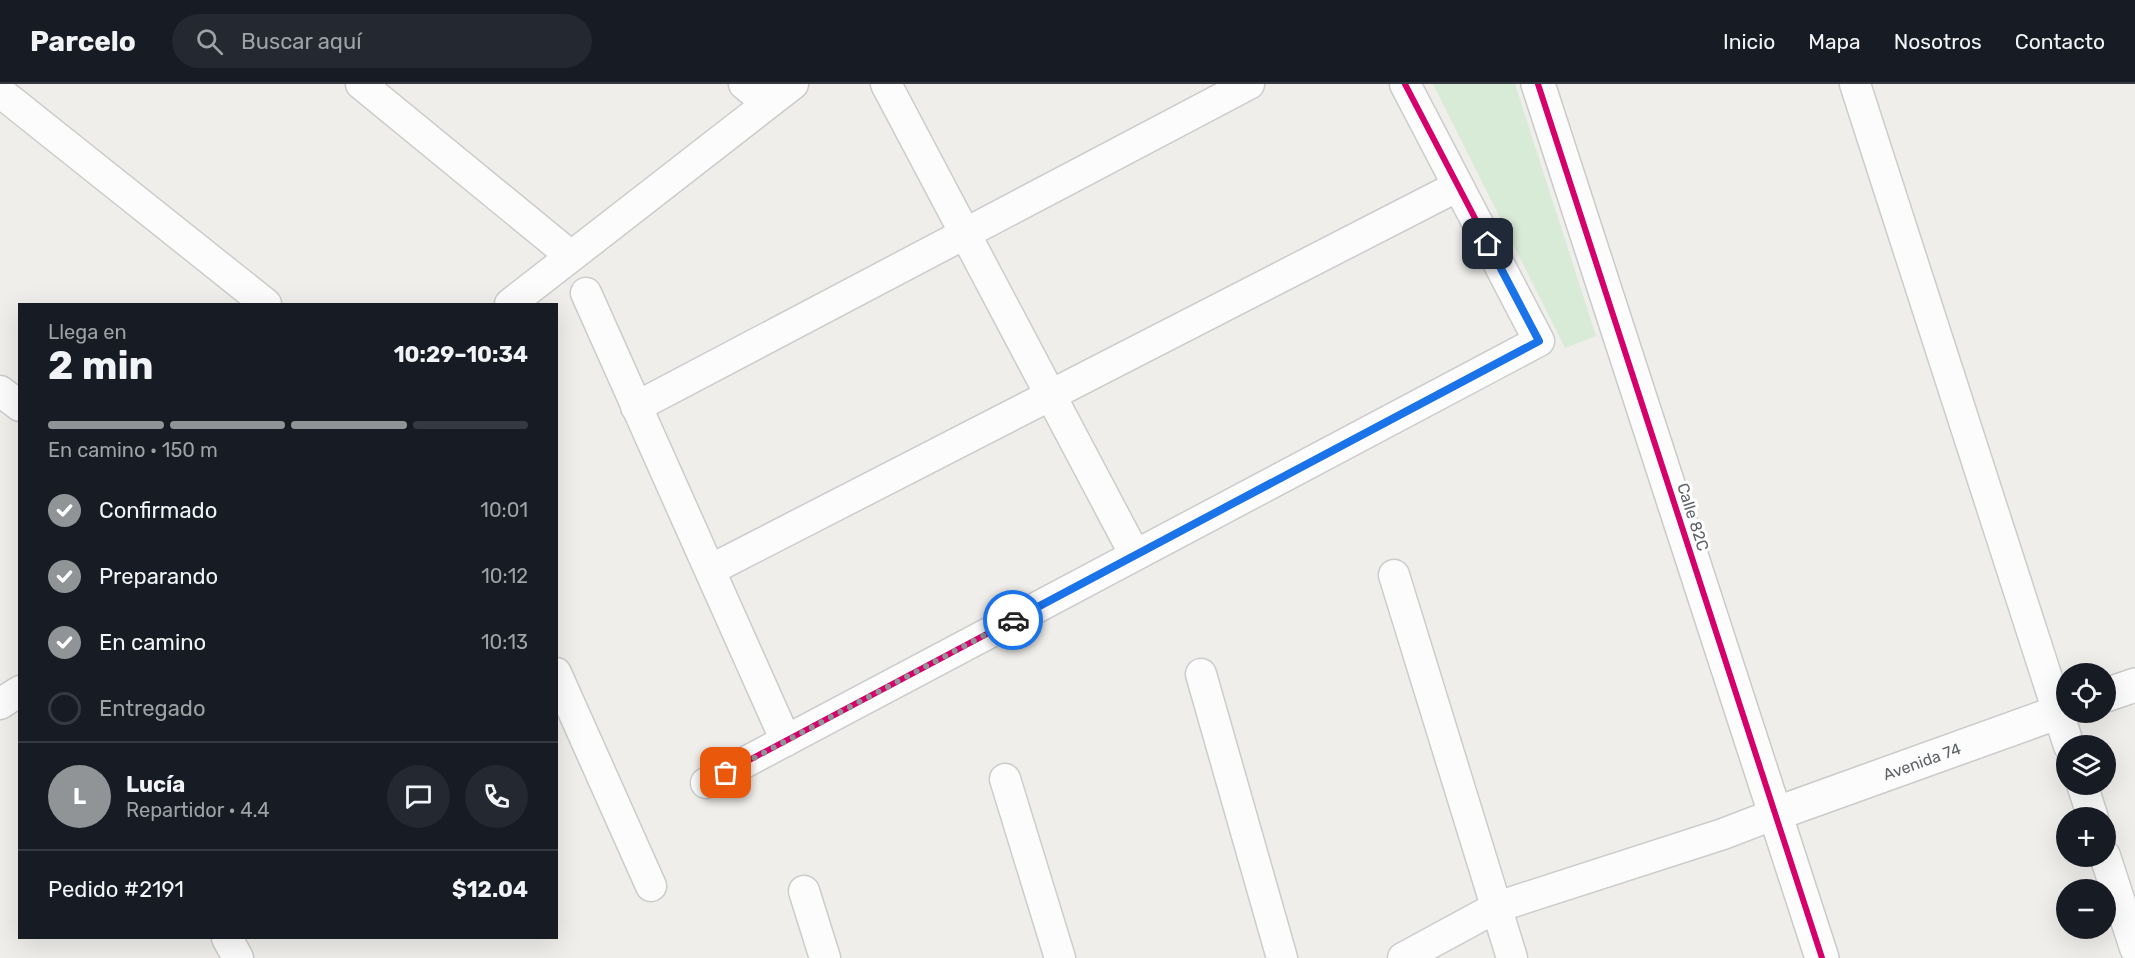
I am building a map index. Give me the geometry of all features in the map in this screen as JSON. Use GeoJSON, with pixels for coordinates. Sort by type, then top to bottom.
{"type":"FeatureCollection","features":[{"type":"Feature","properties":{"kind":"street"},"geometry":{"type":"LineString","coordinates":[[362,84],[571,256]]}},
{"type":"Feature","properties":{"kind":"street"},"geometry":{"type":"LineString","coordinates":[[744,84],[767,103]]}},
{"type":"Feature","properties":{"kind":"street"},"geometry":{"type":"LineString","coordinates":[[511,303],[793,84]]}},
{"type":"Feature","properties":{"kind":"street"},"geometry":{"type":"LineString","coordinates":[[886,84],[1135,555]]}},
{"type":"Feature","properties":{"kind":"street"},"geometry":{"type":"LineString","coordinates":[[636,406],[1249,84]]}},
{"type":"Feature","properties":{"kind":"street"},"geometry":{"type":"LineString","coordinates":[[706,783],[1539,341],[1405,84]]}},
{"type":"Feature","properties":{"kind":"street","name":"Calle 82C"},"geometry":{"type":"LineString","coordinates":[[1538,84],[1822,958]]}},
{"type":"Feature","properties":{"kind":"street"},"geometry":{"type":"LineString","coordinates":[[1855,84],[2056,689]]}},
{"type":"Feature","properties":{"kind":"street"},"geometry":{"type":"LineString","coordinates":[[0,92],[265,303]]}},
{"type":"Feature","properties":{"kind":"street"},"geometry":{"type":"LineString","coordinates":[[710,570],[1458,186]]}},
{"type":"Feature","properties":{"kind":"street"},"geometry":{"type":"LineString","coordinates":[[586,293],[786,741]]}},
{"type":"Feature","properties":{"kind":"street"},"geometry":{"type":"LineString","coordinates":[[0,391],[18,404]]}},
{"type":"Feature","properties":{"kind":"street"},"geometry":{"type":"LineString","coordinates":[[1394,575],[1512,958]]}},
{"type":"Feature","properties":{"kind":"street"},"geometry":{"type":"LineString","coordinates":[[1201,674],[1282,958]]}},
{"type":"Feature","properties":{"kind":"street"},"geometry":{"type":"LineString","coordinates":[[558,677],[651,886]]}},
{"type":"Feature","properties":{"kind":"street"},"geometry":{"type":"LineString","coordinates":[[2116,692],[2135,686]]}},
{"type":"Feature","properties":{"kind":"street"},"geometry":{"type":"LineString","coordinates":[[0,704],[18,692]]}},
{"type":"Feature","properties":{"kind":"street","name":"Avenida 74"},"geometry":{"type":"LineString","coordinates":[[1775,814],[2056,713]]}},
{"type":"Feature","properties":{"kind":"street"},"geometry":{"type":"LineString","coordinates":[[1005,779],[1060,958]]}},
{"type":"Feature","properties":{"kind":"street"},"geometry":{"type":"LineString","coordinates":[[1403,958],[1497,906],[1723,834],[1775,814]]}},
{"type":"Feature","properties":{"kind":"street"},"geometry":{"type":"LineString","coordinates":[[2109,867],[2135,948]]}},
{"type":"Feature","properties":{"kind":"street"},"geometry":{"type":"LineString","coordinates":[[804,891],[825,958]]}},
{"type":"Feature","properties":{"kind":"street"},"geometry":{"type":"LineString","coordinates":[[228,939],[238,958]]}},
{"type":"Feature","properties":{"kind":"green space"},"geometry":{"type":"Polygon","coordinates":[[[1433,84],[1515,84],[1596,336],[1565,348],[1433,84]]]}},
{"type":"Feature","properties":{"kind":"cycle path"},"geometry":{"type":"LineString","coordinates":[[706,783],[1539,341],[1405,84]]}},
{"type":"Feature","properties":{"kind":"cycle path"},"geometry":{"type":"LineString","coordinates":[[1538,84],[1822,958]]}},
{"type":"Feature","properties":{"kind":"way so far"},"geometry":{"type":"LineString","coordinates":[[726,773],[1013,620]]}},
{"type":"Feature","properties":{"kind":"route"},"geometry":{"type":"LineString","coordinates":[[1013,620],[1539,341],[1488,244]]}}]}
